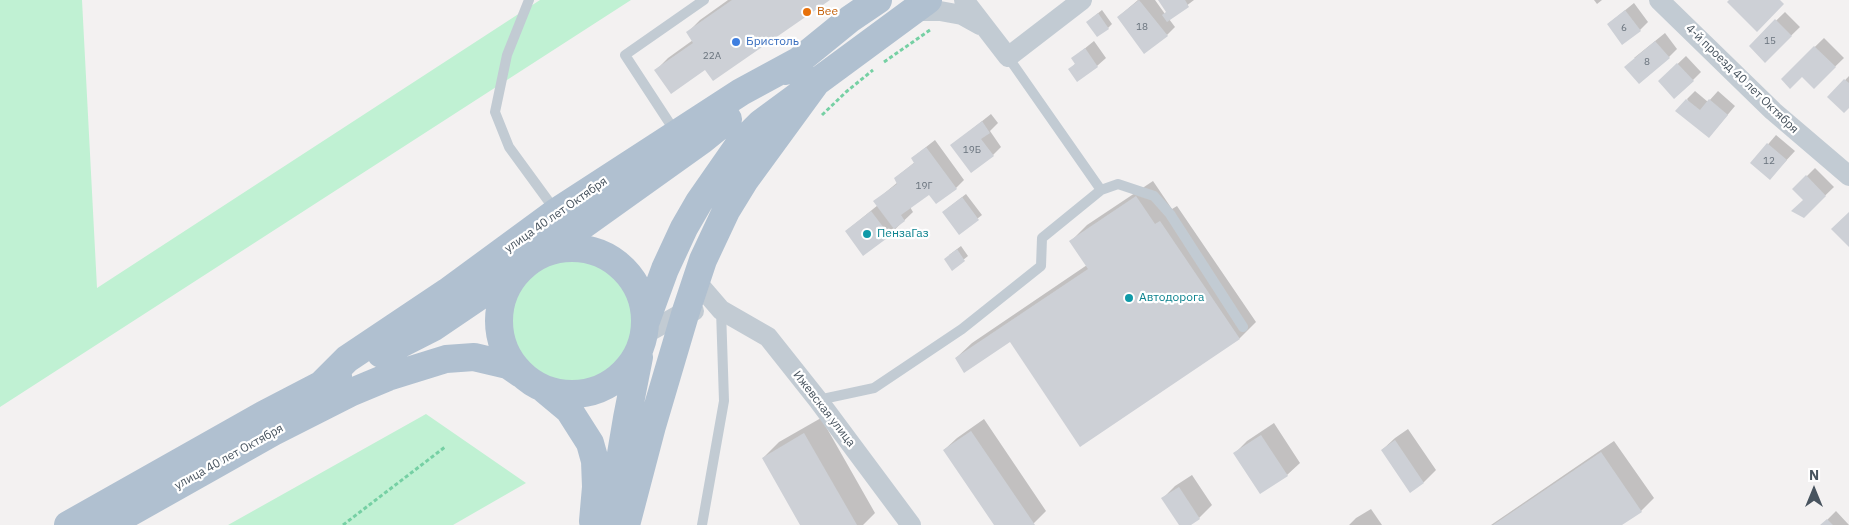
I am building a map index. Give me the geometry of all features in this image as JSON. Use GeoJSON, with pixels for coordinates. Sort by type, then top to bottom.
{"type":"FeatureCollection","features":[{"type":"Feature","properties":{"kind":"main road","name":"улица 40 лет Октября"},"geometry":{"type":"LineString","coordinates":[[68,525],[322,384],[434,327],[532,261],[702,140],[850,19],[878,0]]}},
{"type":"Feature","properties":{"kind":"main road","name":"улица 40 лет Октября"},"geometry":{"type":"LineString","coordinates":[[644,334],[644,308],[638,289],[628,272],[618,263],[595,251],[582,248],[562,248],[532,261],[506,289],[501,302],[499,321],[501,341],[506,353],[532,382],[569,394],[582,394],[607,386],[628,369],[636,358],[644,334],[664,269],[699,202],[738,146],[761,122],[920,5]]}},
{"type":"Feature","properties":{"kind":"main road","name":"улица 40 лет Октября"},"geometry":{"type":"LineString","coordinates":[[322,384],[347,359],[447,292],[556,212],[741,92],[800,60]]}},
{"type":"Feature","properties":{"kind":"main road"},"geometry":{"type":"LineString","coordinates":[[626,525],[652,426],[703,260],[726,211],[745,180],[818,80]]}},
{"type":"Feature","properties":{"kind":"main road"},"geometry":{"type":"LineString","coordinates":[[609,525],[626,418],[644,334]]}},
{"type":"Feature","properties":{"kind":"main road","name":"улица 40 лет Октября"},"geometry":{"type":"LineString","coordinates":[[108,525],[273,432],[352,392],[388,377],[446,359],[474,358],[508,365],[569,410],[590,443],[595,461],[596,487],[592,525]]}},
{"type":"Feature","properties":{"kind":"street"},"geometry":{"type":"LineString","coordinates":[[964,0],[1008,57],[1082,0]]}},
{"type":"Feature","properties":{"kind":"street"},"geometry":{"type":"LineString","coordinates":[[984,0],[992,34]]}},
{"type":"Feature","properties":{"kind":"street","name":"4-й проезд 40 лет Октября"},"geometry":{"type":"LineString","coordinates":[[1659,0],[1773,111],[1849,176]]}},
{"type":"Feature","properties":{"kind":"street"},"geometry":{"type":"LineString","coordinates":[[920,5],[940,11],[962,14],[992,34]]}},
{"type":"Feature","properties":{"kind":"street","name":"Ижевская улица"},"geometry":{"type":"LineString","coordinates":[[696,281],[721,310],[768,337],[818,400],[911,525]]}},
{"type":"Feature","properties":{"kind":"street"},"geometry":{"type":"LineString","coordinates":[[644,334],[686,311],[721,310]]}},
{"type":"Feature","properties":{"kind":"lane"},"geometry":{"type":"LineString","coordinates":[[529,0],[507,55],[495,112],[510,147],[556,212]]}},
{"type":"Feature","properties":{"kind":"lane"},"geometry":{"type":"LineString","coordinates":[[677,134],[625,55],[704,0]]}},
{"type":"Feature","properties":{"kind":"lane"},"geometry":{"type":"LineString","coordinates":[[1008,57],[1101,190]]}},
{"type":"Feature","properties":{"kind":"lane"},"geometry":{"type":"LineString","coordinates":[[818,400],[874,388],[962,329],[1041,266],[1042,238],[1101,190],[1118,184],[1154,196],[1170,214],[1243,327]]}},
{"type":"Feature","properties":{"kind":"lane"},"geometry":{"type":"LineString","coordinates":[[702,525],[724,400],[721,310]]}},
{"type":"Feature","properties":{"kind":"path"},"geometry":{"type":"LineString","coordinates":[[821,116],[846,92],[878,66],[937,27]]}},
{"type":"Feature","properties":{"kind":"path"},"geometry":{"type":"LineString","coordinates":[[343,525],[445,447]]}},
{"type":"Feature","properties":{"kind":"green space"},"geometry":{"type":"Polygon","coordinates":[[[0,0],[82,0],[97,288],[540,0],[631,0],[0,407],[0,0]]]}},
{"type":"Feature","properties":{"kind":"green space"},"geometry":{"type":"Polygon","coordinates":[[[572,259],[596,264],[607,269],[616,277],[624,286],[629,297],[634,321],[629,345],[624,356],[616,365],[607,373],[596,378],[572,383],[548,378],[537,373],[528,365],[520,356],[515,345],[510,321],[515,297],[520,286],[528,277],[537,269],[548,264],[572,259]]]}},
{"type":"Feature","properties":{"kind":"green space"},"geometry":{"type":"Polygon","coordinates":[[[426,414],[526,483],[453,525],[228,525],[426,414]]]}},
{"type":"Feature","properties":{"kind":"building"},"geometry":{"type":"Polygon","coordinates":[[[732,0],[830,0],[713,81],[705,70],[671,94],[654,70],[693,43],[686,32],[732,0]]]}},
{"type":"Feature","properties":{"kind":"building"},"geometry":{"type":"Polygon","coordinates":[[[1139,0],[1168,36],[1144,54],[1117,17],[1139,0]]]}},
{"type":"Feature","properties":{"kind":"building"},"geometry":{"type":"Polygon","coordinates":[[[1158,0],[1185,0],[1189,7],[1167,22],[1162,15],[1166,12],[1158,0]]]}},
{"type":"Feature","properties":{"kind":"building"},"geometry":{"type":"Polygon","coordinates":[[[1729,0],[1780,0],[1784,4],[1757,32],[1727,2],[1729,0]]]}},
{"type":"Feature","properties":{"kind":"building"},"geometry":{"type":"Polygon","coordinates":[[[1625,10],[1641,31],[1622,45],[1607,24],[1625,10]]]}},
{"type":"Feature","properties":{"kind":"building"},"geometry":{"type":"Polygon","coordinates":[[[1098,13],[1109,29],[1097,37],[1086,22],[1098,13]]]}},
{"type":"Feature","properties":{"kind":"building"},"geometry":{"type":"Polygon","coordinates":[[[1775,19],[1792,36],[1765,63],[1749,46],[1775,19]]]}},
{"type":"Feature","properties":{"kind":"building"},"geometry":{"type":"Polygon","coordinates":[[[1655,41],[1670,58],[1639,84],[1624,67],[1655,41]]]}},
{"type":"Feature","properties":{"kind":"building"},"geometry":{"type":"Polygon","coordinates":[[[1814,46],[1836,67],[1814,89],[1802,77],[1790,89],[1781,79],[1814,46]]]}},
{"type":"Feature","properties":{"kind":"building"},"geometry":{"type":"Polygon","coordinates":[[[1085,48],[1098,67],[1077,82],[1068,69],[1075,64],[1071,58],[1085,48]]]}},
{"type":"Feature","properties":{"kind":"building"},"geometry":{"type":"Polygon","coordinates":[[[1677,63],[1694,81],[1674,99],[1658,81],[1677,63]]]}},
{"type":"Feature","properties":{"kind":"building"},"geometry":{"type":"Polygon","coordinates":[[[1844,79],[1849,83],[1849,108],[1844,113],[1827,97],[1844,79]]]}},
{"type":"Feature","properties":{"kind":"building"},"geometry":{"type":"Polygon","coordinates":[[[1686,99],[1700,110],[1709,99],[1728,115],[1709,138],[1675,111],[1686,99]]]}},
{"type":"Feature","properties":{"kind":"building"},"geometry":{"type":"Polygon","coordinates":[[[982,121],[990,133],[981,139],[994,156],[971,173],[950,145],[982,121]]]}},
{"type":"Feature","properties":{"kind":"building"},"geometry":{"type":"Polygon","coordinates":[[[1767,143],[1787,160],[1770,180],[1750,163],[1767,143]]]}},
{"type":"Feature","properties":{"kind":"building"},"geometry":{"type":"Polygon","coordinates":[[[926,147],[957,189],[936,204],[929,195],[901,215],[905,221],[894,229],[873,201],[897,184],[894,178],[914,163],[911,158],[926,147]]]}},
{"type":"Feature","properties":{"kind":"building"},"geometry":{"type":"Polygon","coordinates":[[[1806,175],[1826,196],[1804,218],[1791,211],[1803,200],[1792,189],[1806,175]]]}},
{"type":"Feature","properties":{"kind":"building","name":"Автодорога"},"geometry":{"type":"Polygon","coordinates":[[[1136,196],[1155,224],[1160,221],[1240,339],[1080,447],[1010,342],[964,373],[955,358],[1088,269],[1069,241],[1136,196]]]}},
{"type":"Feature","properties":{"kind":"building"},"geometry":{"type":"Polygon","coordinates":[[[962,197],[979,220],[959,235],[942,212],[962,197]]]}},
{"type":"Feature","properties":{"kind":"building","name":"ПензаГаз"},"geometry":{"type":"Polygon","coordinates":[[[871,211],[890,236],[863,256],[845,231],[871,211]]]}},
{"type":"Feature","properties":{"kind":"building"},"geometry":{"type":"Polygon","coordinates":[[[1849,212],[1849,247],[1831,229],[1849,212]]]}},
{"type":"Feature","properties":{"kind":"building"},"geometry":{"type":"Polygon","coordinates":[[[957,249],[965,261],[952,271],[944,259],[957,249]]]}},
{"type":"Feature","properties":{"kind":"building"},"geometry":{"type":"Polygon","coordinates":[[[971,431],[1035,525],[994,525],[943,450],[971,431]]]}},
{"type":"Feature","properties":{"kind":"building"},"geometry":{"type":"Polygon","coordinates":[[[804,433],[857,525],[800,525],[762,458],[804,433]]]}},
{"type":"Feature","properties":{"kind":"building"},"geometry":{"type":"Polygon","coordinates":[[[1261,435],[1288,476],[1260,494],[1233,453],[1261,435]]]}},
{"type":"Feature","properties":{"kind":"building"},"geometry":{"type":"Polygon","coordinates":[[[1395,440],[1424,483],[1410,493],[1381,450],[1395,440]]]}},
{"type":"Feature","properties":{"kind":"building"},"geometry":{"type":"Polygon","coordinates":[[[1601,452],[1642,512],[1622,525],[1493,525],[1601,452]]]}},
{"type":"Feature","properties":{"kind":"building"},"geometry":{"type":"Polygon","coordinates":[[[1179,487],[1200,519],[1191,525],[1179,525],[1161,498],[1179,487]]]}},
{"type":"Feature","properties":{"kind":"building"},"geometry":{"type":"Polygon","coordinates":[[[1827,519],[1833,525],[1820,525],[1827,519]]]}},
{"type":"Feature","properties":{"kind":"place","name":"Bee"},"geometry":{"type":"Point","coordinates":[807,12]}},
{"type":"Feature","properties":{"kind":"place","name":"Бристоль"},"geometry":{"type":"Point","coordinates":[736,42]}},
{"type":"Feature","properties":{"kind":"place","name":"ПензаГаз"},"geometry":{"type":"Point","coordinates":[867,234]}},
{"type":"Feature","properties":{"kind":"place","name":"Автодорога"},"geometry":{"type":"Point","coordinates":[1129,298]}}]}
